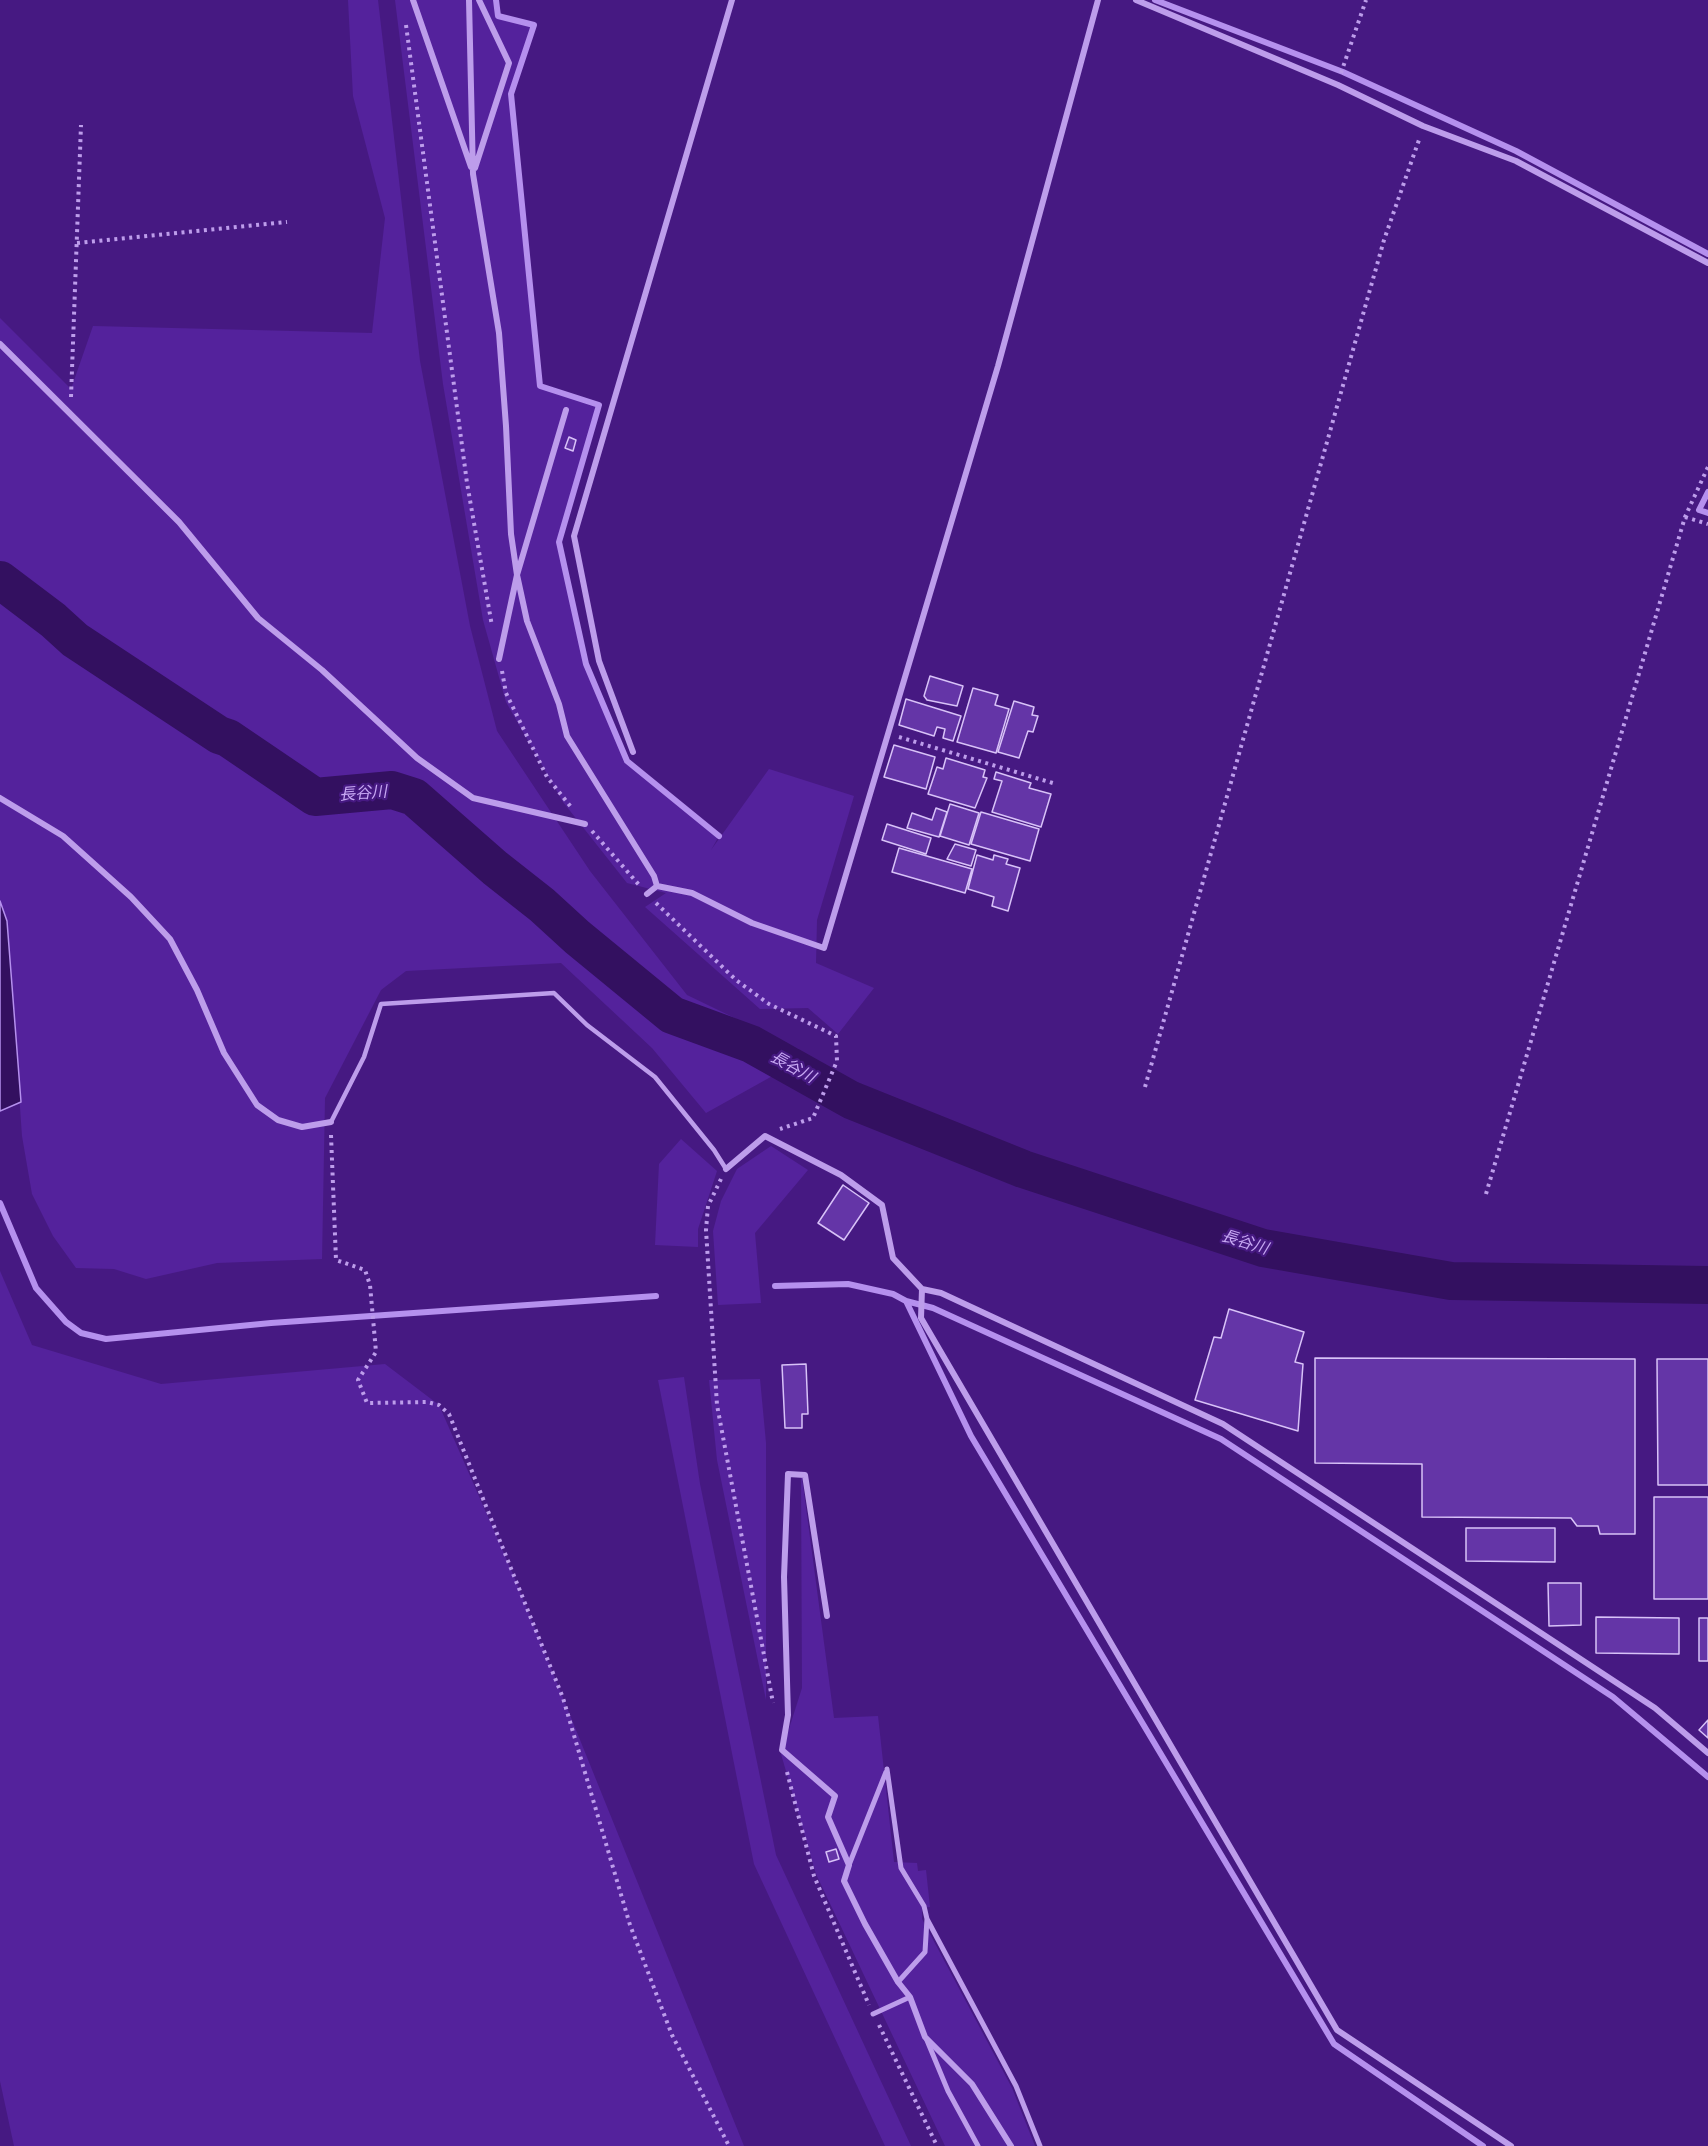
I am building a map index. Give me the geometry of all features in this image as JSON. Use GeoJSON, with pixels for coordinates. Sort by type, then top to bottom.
{"type":"FeatureCollection","features":[{"type":"Feature","properties":{"kind":"street"},"geometry":{"type":"LineString","coordinates":[[413,0],[473,174]]}},
{"type":"Feature","properties":{"kind":"street"},"geometry":{"type":"LineString","coordinates":[[469,0],[473,174],[499,333],[511,534],[516,575],[527,621],[559,704],[567,736],[654,876],[657,886]]}},
{"type":"Feature","properties":{"kind":"street"},"geometry":{"type":"LineString","coordinates":[[473,174],[509,63],[479,0]]}},
{"type":"Feature","properties":{"kind":"street"},"geometry":{"type":"LineString","coordinates":[[633,752],[599,661],[574,536],[732,0]]}},
{"type":"Feature","properties":{"kind":"street"},"geometry":{"type":"LineString","coordinates":[[647,894],[657,886],[692,893],[752,923],[824,948],[998,366],[1098,0]]}},
{"type":"Feature","properties":{"kind":"street"},"geometry":{"type":"LineString","coordinates":[[1136,0],[1338,85],[1423,126],[1516,161],[1708,263]]}},
{"type":"Feature","properties":{"kind":"street"},"geometry":{"type":"LineString","coordinates":[[0,344],[179,522],[258,618],[322,670],[417,758],[472,798],[585,824]]}},
{"type":"Feature","properties":{"kind":"street"},"geometry":{"type":"LineString","coordinates":[[500,658],[516,575],[566,411]]}},
{"type":"Feature","properties":{"kind":"street"},"geometry":{"type":"LineString","coordinates":[[0,798],[63,836],[131,897],[170,939],[197,990],[224,1053],[257,1105],[278,1120],[302,1127],[331,1122]]}},
{"type":"Feature","properties":{"kind":"street"},"geometry":{"type":"LineString","coordinates":[[726,1169],[765,1136],[841,1175],[882,1205],[893,1258],[922,1289],[941,1293],[1223,1424],[1655,1708],[1708,1753]]}},
{"type":"Feature","properties":{"kind":"street"},"geometry":{"type":"LineString","coordinates":[[922,1289],[921,1318],[1337,2030],[1510,2146]]}},
{"type":"Feature","properties":{"kind":"street"},"geometry":{"type":"LineString","coordinates":[[827,1616],[805,1475],[788,1474],[784,1577],[788,1715],[782,1750],[835,1796],[828,1817],[849,1865]]}},
{"type":"Feature","properties":{"kind":"street"},"geometry":{"type":"LineString","coordinates":[[978,2146],[948,2091],[910,1997],[898,1982],[844,1881],[887,1769],[901,1868],[924,1906],[927,1919],[1016,2086],[1040,2146]]}},
{"type":"Feature","properties":{"kind":"street"},"geometry":{"type":"LineString","coordinates":[[898,1982],[925,1953],[927,1919]]}},
{"type":"Feature","properties":{"kind":"street"},"geometry":{"type":"LineString","coordinates":[[873,2014],[910,1997]]}},
{"type":"Feature","properties":{"kind":"street"},"geometry":{"type":"LineString","coordinates":[[925,2037],[972,2084],[1011,2146]]}},
{"type":"Feature","properties":{"kind":"lane"},"geometry":{"type":"LineString","coordinates":[[331,1122],[364,1057],[381,1004],[554,993],[587,1025],[655,1077],[714,1150],[726,1169]]}},
{"type":"Feature","properties":{"kind":"path"},"geometry":{"type":"LineString","coordinates":[[1338,85],[1366,0]]}},
{"type":"Feature","properties":{"kind":"path"},"geometry":{"type":"LineString","coordinates":[[406,24],[467,483],[492,628]]}},
{"type":"Feature","properties":{"kind":"path"},"geometry":{"type":"LineString","coordinates":[[70,415],[81,125]]}},
{"type":"Feature","properties":{"kind":"path"},"geometry":{"type":"LineString","coordinates":[[1145,1087],[1380,251],[1423,126]]}},
{"type":"Feature","properties":{"kind":"path"},"geometry":{"type":"LineString","coordinates":[[76,243],[287,222]]}},
{"type":"Feature","properties":{"kind":"path"},"geometry":{"type":"LineString","coordinates":[[1486,1194],[1685,517],[1708,467]]}},
{"type":"Feature","properties":{"kind":"path"},"geometry":{"type":"LineString","coordinates":[[1685,517],[1708,524]]}},
{"type":"Feature","properties":{"kind":"path"},"geometry":{"type":"LineString","coordinates":[[500,658],[506,693],[547,777],[647,894],[736,980],[769,1004],[836,1036],[837,1061],[813,1118],[790,1124],[765,1136]]}},
{"type":"Feature","properties":{"kind":"path"},"geometry":{"type":"LineString","coordinates":[[889,734],[1056,784]]}},
{"type":"Feature","properties":{"kind":"path"},"geometry":{"type":"LineString","coordinates":[[331,1122],[336,1260],[365,1270],[370,1285],[376,1352],[358,1380],[367,1403],[427,1402],[439,1405],[449,1414],[563,1698],[630,1925],[672,2035],[729,2146]]}},
{"type":"Feature","properties":{"kind":"shaded area"},"geometry":{"type":"Polygon","coordinates":[[[348,0],[378,0],[420,361],[470,626],[497,731],[590,871],[687,995],[799,1049],[794,1064],[706,1113],[652,1048],[561,963],[406,971],[381,990],[325,1098],[322,1259],[217,1263],[146,1279],[114,1269],[76,1268],[53,1236],[32,1194],[22,1136],[7,921],[0,901],[0,318],[71,389],[93,326],[372,333],[385,218],[353,96],[348,0]]]}},
{"type":"Feature","properties":{"kind":"shaded area"},"geometry":{"type":"Polygon","coordinates":[[[395,0],[496,0],[498,16],[534,25],[511,94],[540,386],[599,405],[559,542],[586,664],[627,761],[719,836],[711,850],[769,769],[854,796],[817,920],[816,963],[874,988],[838,1034],[808,1008],[760,1009],[645,907],[666,893],[627,883],[563,802],[506,702],[483,620],[443,384],[395,0]]]}},
{"type":"Feature","properties":{"kind":"shaded area"},"geometry":{"type":"Polygon","coordinates":[[[0,901],[7,921],[21,1102],[0,1111],[0,901]]]}},
{"type":"Feature","properties":{"kind":"shaded area"},"geometry":{"type":"Polygon","coordinates":[[[681,1139],[717,1171],[698,1229],[698,1247],[655,1245],[659,1164],[681,1139]]]}},
{"type":"Feature","properties":{"kind":"shaded area"},"geometry":{"type":"Polygon","coordinates":[[[771,1146],[808,1170],[755,1233],[761,1303],[718,1305],[713,1231],[721,1201],[737,1169],[771,1146]]]}},
{"type":"Feature","properties":{"kind":"shaded area"},"geometry":{"type":"Polygon","coordinates":[[[0,1271],[32,1345],[161,1384],[385,1364],[439,1405],[513,1574],[744,2146],[14,2146],[0,2081],[0,1271]]]}},
{"type":"Feature","properties":{"kind":"shaded area"},"geometry":{"type":"Polygon","coordinates":[[[684,1377],[700,1484],[776,1855],[911,2146],[885,2146],[754,1864],[658,1380],[684,1377]]]}},
{"type":"Feature","properties":{"kind":"shaded area"},"geometry":{"type":"Polygon","coordinates":[[[760,1379],[766,1443],[766,1700],[717,1460],[709,1380],[760,1379]]]}},
{"type":"Feature","properties":{"kind":"shaded area"},"geometry":{"type":"Polygon","coordinates":[[[801,1470],[834,1718],[878,1716],[894,1862],[917,1863],[918,1871],[926,1870],[930,1907],[922,1908],[922,1919],[1012,2088],[1035,2146],[945,2146],[816,1874],[781,1754],[802,1688],[801,1470]]]}},
{"type":"Feature","properties":{"kind":"building"},"geometry":{"type":"Polygon","coordinates":[[[569,437],[576,440],[573,451],[565,448],[569,437]]]}},
{"type":"Feature","properties":{"kind":"building"},"geometry":{"type":"Polygon","coordinates":[[[930,676],[963,686],[957,706],[927,700],[924,696],[930,676]]]}},
{"type":"Feature","properties":{"kind":"building"},"geometry":{"type":"Polygon","coordinates":[[[973,688],[998,695],[995,705],[1009,709],[996,753],[957,742],[973,688]]]}},
{"type":"Feature","properties":{"kind":"building"},"geometry":{"type":"Polygon","coordinates":[[[906,699],[961,716],[953,741],[943,738],[945,729],[937,727],[934,736],[899,725],[906,699]]]}},
{"type":"Feature","properties":{"kind":"building"},"geometry":{"type":"Polygon","coordinates":[[[1014,701],[1034,707],[1032,715],[1038,716],[1033,732],[1028,731],[1019,758],[998,752],[1014,701]]]}},
{"type":"Feature","properties":{"kind":"building"},"geometry":{"type":"Polygon","coordinates":[[[894,745],[935,757],[926,789],[884,777],[894,745]]]}},
{"type":"Feature","properties":{"kind":"building"},"geometry":{"type":"Polygon","coordinates":[[[946,758],[985,770],[983,777],[987,778],[975,808],[928,794],[937,767],[943,769],[946,758]]]}},
{"type":"Feature","properties":{"kind":"building"},"geometry":{"type":"Polygon","coordinates":[[[996,772],[1031,783],[1029,788],[1051,794],[1041,827],[992,812],[1002,781],[994,779],[996,772]]]}},
{"type":"Feature","properties":{"kind":"building"},"geometry":{"type":"Polygon","coordinates":[[[950,804],[979,813],[969,845],[940,836],[950,804]]]}},
{"type":"Feature","properties":{"kind":"building"},"geometry":{"type":"Polygon","coordinates":[[[936,808],[947,812],[939,837],[907,828],[912,813],[932,820],[936,808]]]}},
{"type":"Feature","properties":{"kind":"building"},"geometry":{"type":"Polygon","coordinates":[[[981,812],[1039,829],[1030,861],[971,844],[981,812]]]}},
{"type":"Feature","properties":{"kind":"building"},"geometry":{"type":"Polygon","coordinates":[[[887,824],[931,838],[926,854],[882,840],[887,824]]]}},
{"type":"Feature","properties":{"kind":"building"},"geometry":{"type":"Polygon","coordinates":[[[955,844],[976,850],[971,866],[947,859],[955,844]]]}},
{"type":"Feature","properties":{"kind":"building"},"geometry":{"type":"Polygon","coordinates":[[[899,848],[972,869],[965,893],[892,872],[899,848]]]}},
{"type":"Feature","properties":{"kind":"building"},"geometry":{"type":"Polygon","coordinates":[[[977,855],[993,860],[994,855],[1008,859],[1006,864],[1020,868],[1008,911],[992,906],[994,897],[968,889],[977,855]]]}},
{"type":"Feature","properties":{"kind":"building"},"geometry":{"type":"Polygon","coordinates":[[[843,1185],[869,1203],[844,1240],[818,1223],[843,1185]]]}},
{"type":"Feature","properties":{"kind":"building"},"geometry":{"type":"Polygon","coordinates":[[[1229,1309],[1304,1332],[1295,1362],[1303,1364],[1298,1431],[1195,1400],[1214,1337],[1221,1338],[1229,1309]]]}},
{"type":"Feature","properties":{"kind":"building"},"geometry":{"type":"Polygon","coordinates":[[[1315,1358],[1635,1359],[1635,1534],[1600,1534],[1598,1526],[1577,1526],[1571,1518],[1422,1517],[1422,1464],[1315,1463],[1315,1358]]]}},
{"type":"Feature","properties":{"kind":"building"},"geometry":{"type":"Polygon","coordinates":[[[1657,1359],[1708,1359],[1708,1485],[1658,1485],[1657,1359]]]}},
{"type":"Feature","properties":{"kind":"building"},"geometry":{"type":"Polygon","coordinates":[[[806,1364],[808,1414],[802,1414],[802,1428],[785,1428],[782,1365],[806,1364]]]}},
{"type":"Feature","properties":{"kind":"building"},"geometry":{"type":"Polygon","coordinates":[[[1654,1497],[1708,1497],[1708,1599],[1654,1599],[1654,1497]]]}},
{"type":"Feature","properties":{"kind":"building"},"geometry":{"type":"Polygon","coordinates":[[[1466,1528],[1555,1528],[1555,1562],[1466,1561],[1466,1528]]]}},
{"type":"Feature","properties":{"kind":"building"},"geometry":{"type":"Polygon","coordinates":[[[1548,1583],[1581,1583],[1581,1625],[1549,1626],[1548,1583]]]}},
{"type":"Feature","properties":{"kind":"building"},"geometry":{"type":"Polygon","coordinates":[[[1596,1617],[1679,1618],[1679,1654],[1596,1653],[1596,1617]]]}},
{"type":"Feature","properties":{"kind":"building"},"geometry":{"type":"Polygon","coordinates":[[[1699,1618],[1708,1618],[1708,1661],[1699,1661],[1699,1618]]]}},
{"type":"Feature","properties":{"kind":"building"},"geometry":{"type":"Polygon","coordinates":[[[1708,1720],[1708,1738],[1699,1730],[1708,1720]]]}},
{"type":"Feature","properties":{"kind":"building"},"geometry":{"type":"Polygon","coordinates":[[[836,1849],[839,1859],[829,1862],[826,1852],[836,1849]]]}},
{"type":"Feature","properties":{"kind":"waterway"},"geometry":{"type":"LineString","coordinates":[[496,0],[498,16],[534,25],[511,94],[540,386],[599,405],[559,542],[586,664],[627,761],[719,836]]}},
{"type":"Feature","properties":{"kind":"waterway"},"geometry":{"type":"LineString","coordinates":[[1155,0],[1343,72],[1516,151],[1708,254]]}},
{"type":"Feature","properties":{"kind":"waterway"},"geometry":{"type":"LineString","coordinates":[[1708,492],[1699,510],[1708,513]]}},
{"type":"Feature","properties":{"kind":"waterway","name":"長谷川"},"geometry":{"type":"LineString","coordinates":[[0,580],[53,620],[75,640],[315,797],[392,790],[414,797],[495,868],[672,1015],[751,1044],[851,1100],[1023,1169],[1263,1248],[1451,1281],[1708,1285]]}},
{"type":"Feature","properties":{"kind":"waterway"},"geometry":{"type":"LineString","coordinates":[[0,1203],[36,1288],[66,1322],[81,1333],[106,1339],[271,1323],[656,1296]]}},
{"type":"Feature","properties":{"kind":"waterway"},"geometry":{"type":"LineString","coordinates":[[775,1286],[848,1284],[893,1294],[906,1301],[933,1308],[1221,1439],[1613,1697],[1708,1777]]}},
{"type":"Feature","properties":{"kind":"waterway"},"geometry":{"type":"LineString","coordinates":[[906,1301],[971,1436],[1334,2044],[1483,2146]]}}]}
